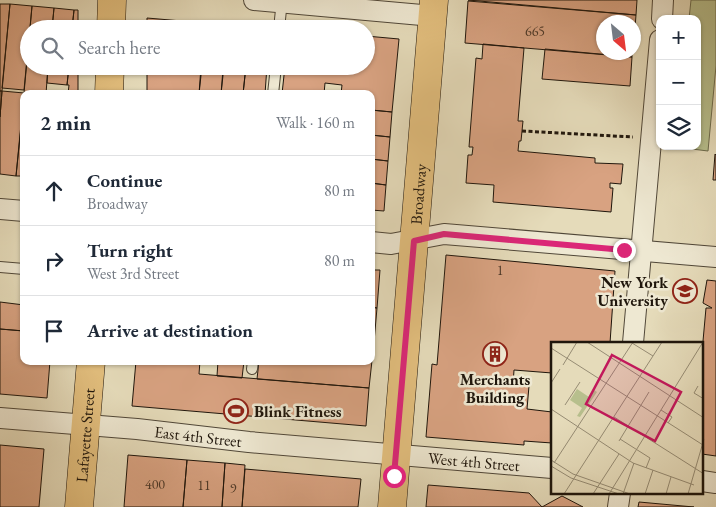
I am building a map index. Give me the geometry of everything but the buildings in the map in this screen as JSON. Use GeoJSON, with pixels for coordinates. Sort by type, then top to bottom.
{"type":"FeatureCollection","features":[{"type":"Feature","properties":{"kind":"main road"},"geometry":{"type":"LineString","coordinates":[[111,20],[112,0]]}},
{"type":"Feature","properties":{"kind":"main road","name":"Broadway"},"geometry":{"type":"LineString","coordinates":[[392,507],[434,8]]}},
{"type":"Feature","properties":{"kind":"main road"},"geometry":{"type":"LineString","coordinates":[[109,90],[110,75]]}},
{"type":"Feature","properties":{"kind":"main road","name":"Lafayette Street"},"geometry":{"type":"LineString","coordinates":[[78,507],[91,365]]}},
{"type":"Feature","properties":{"kind":"street"},"geometry":{"type":"LineString","coordinates":[[254,0],[434,8]]}},
{"type":"Feature","properties":{"kind":"street"},"geometry":{"type":"LineString","coordinates":[[662,15],[663,0]]}},
{"type":"Feature","properties":{"kind":"street"},"geometry":{"type":"LineString","coordinates":[[633,342],[658,60]]}},
{"type":"Feature","properties":{"kind":"street"},"geometry":{"type":"LineString","coordinates":[[0,209],[20,212]]}},
{"type":"Feature","properties":{"kind":"street"},"geometry":{"type":"LineString","coordinates":[[375,242],[391,244],[444,234],[716,257]]}},
{"type":"Feature","properties":{"kind":"street","name":"East 4th Street"},"geometry":{"type":"LineString","coordinates":[[0,418],[137,429],[249,442],[396,455]]}},
{"type":"Feature","properties":{"kind":"street","name":"West 4th Street"},"geometry":{"type":"LineString","coordinates":[[396,455],[551,468]]}},
{"type":"Feature","properties":{"kind":"street"},"geometry":{"type":"LineString","coordinates":[[618,507],[620,494]]}},
{"type":"Feature","properties":{"kind":"lane"},"geometry":{"type":"LineString","coordinates":[[280,20],[282,1]]}},
{"type":"Feature","properties":{"kind":"lane"},"geometry":{"type":"LineString","coordinates":[[273,90],[275,75]]}},
{"type":"Feature","properties":{"kind":"lane"},"geometry":{"type":"LineString","coordinates":[[0,267],[20,269]]}},
{"type":"Feature","properties":{"kind":"path"},"geometry":{"type":"LineString","coordinates":[[522,131],[634,137]]}},
{"type":"Feature","properties":{"kind":"green space"},"geometry":{"type":"Polygon","coordinates":[[[691,0],[716,0],[716,66],[708,151],[700,150],[701,15],[689,15],[691,0]]]}},
{"type":"Feature","properties":{"kind":"place","name":"New York University"},"geometry":{"type":"Point","coordinates":[685,291]}},
{"type":"Feature","properties":{"kind":"place","name":"Merchants Building"},"geometry":{"type":"Point","coordinates":[495,354]}},
{"type":"Feature","properties":{"kind":"place","name":"Blink Fitness"},"geometry":{"type":"Point","coordinates":[236,411]}},
{"type":"Feature","properties":{"kind":"route"},"geometry":{"type":"LineString","coordinates":[[394,476],[414,241],[444,234],[624,250]]}}]}
